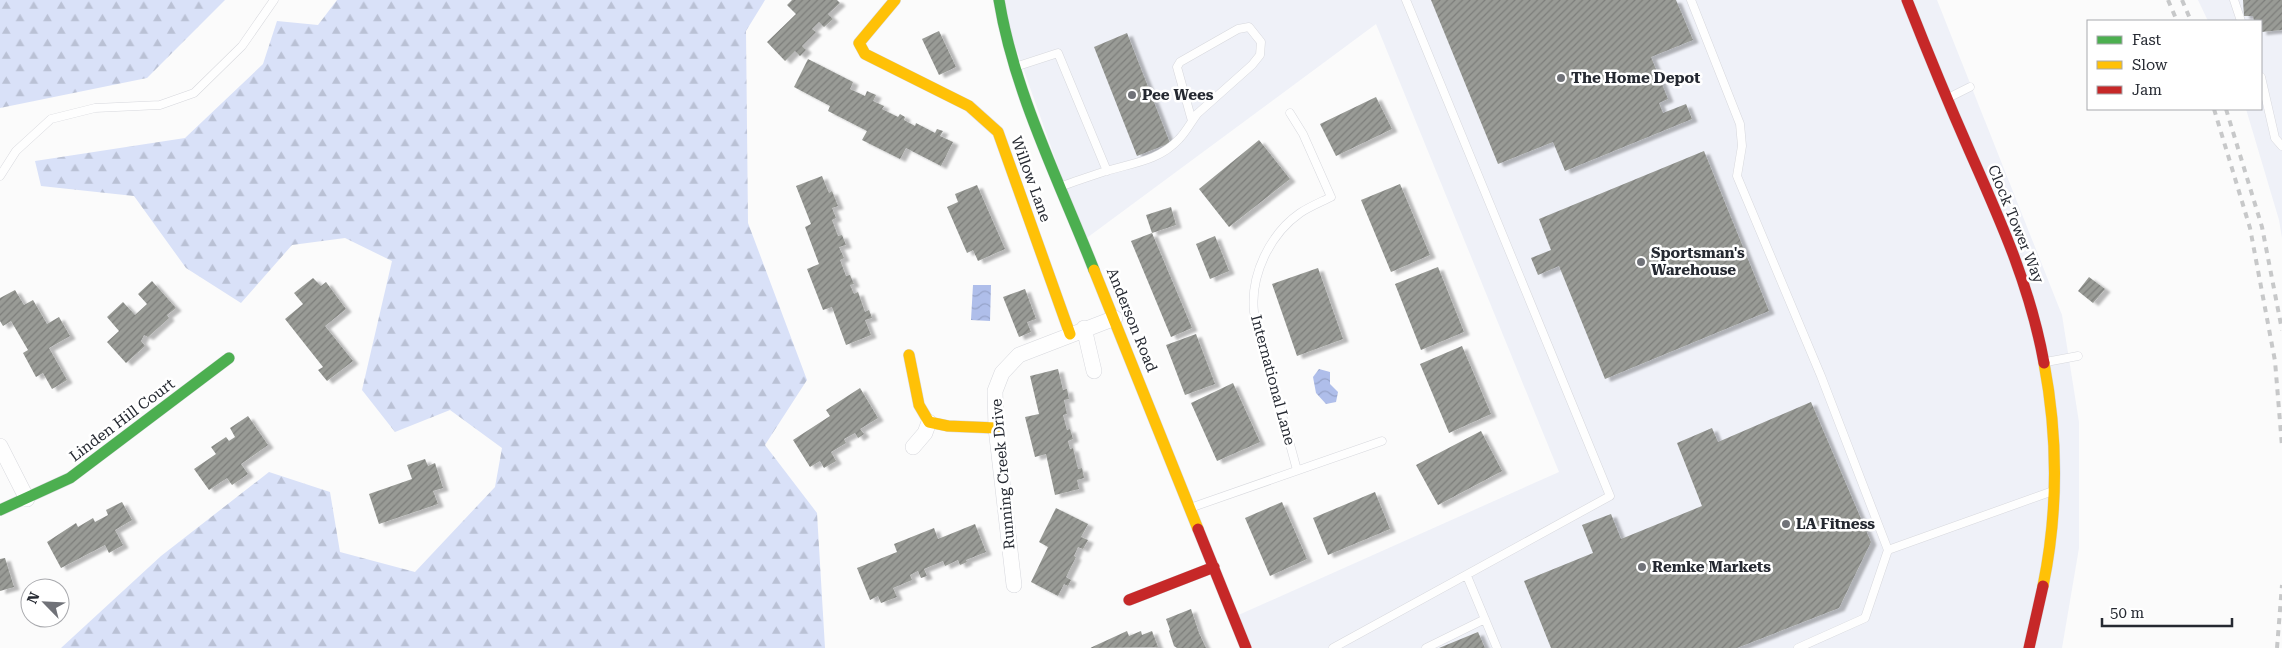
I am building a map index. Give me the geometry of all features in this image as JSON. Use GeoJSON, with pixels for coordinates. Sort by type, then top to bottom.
{"type":"FeatureCollection","features":[{"type":"Feature","properties":{"kind":"street","name":"Willow Lane"},"geometry":{"type":"LineString","coordinates":[[895,0],[859,43],[865,54],[969,106],[998,132],[1077,331]]}},
{"type":"Feature","properties":{"kind":"street","name":"Anderson Road"},"geometry":{"type":"LineString","coordinates":[[999,0],[1005,36],[1015,67],[1246,648]]}},
{"type":"Feature","properties":{"kind":"street","name":"Clock Tower Way"},"geometry":{"type":"LineString","coordinates":[[1907,0],[1946,98],[2012,247],[2027,291],[2044,362],[2054,438],[2054,512],[2044,587],[2029,648]]}},
{"type":"Feature","properties":{"kind":"street","name":"Running Creek Drive"},"geometry":{"type":"LineString","coordinates":[[1014,585],[996,428],[995,391],[1002,373],[1009,363],[1019,355],[1077,331],[1115,318]]}},
{"type":"Feature","properties":{"kind":"street"},"geometry":{"type":"LineString","coordinates":[[1077,331],[1094,371]]}},
{"type":"Feature","properties":{"kind":"street"},"geometry":{"type":"LineString","coordinates":[[909,355],[919,405],[929,422],[948,426],[996,428]]}},
{"type":"Feature","properties":{"kind":"street","name":"Linden Hill Court"},"geometry":{"type":"LineString","coordinates":[[0,510],[28,499],[70,478],[229,358]]}},
{"type":"Feature","properties":{"kind":"street"},"geometry":{"type":"LineString","coordinates":[[913,447],[925,433],[929,422]]}},
{"type":"Feature","properties":{"kind":"street"},"geometry":{"type":"LineString","coordinates":[[0,446],[28,499]]}},
{"type":"Feature","properties":{"kind":"street"},"geometry":{"type":"LineString","coordinates":[[1129,600],[1214,567]]}},
{"type":"Feature","properties":{"kind":"lane"},"geometry":{"type":"LineString","coordinates":[[0,176],[16,151],[51,119],[95,108],[160,105],[194,93],[242,46],[274,0]]}},
{"type":"Feature","properties":{"kind":"lane"},"geometry":{"type":"LineString","coordinates":[[1333,648],[1610,496],[1406,0]]}},
{"type":"Feature","properties":{"kind":"lane"},"geometry":{"type":"LineString","coordinates":[[1691,0],[1740,124],[1742,146],[1737,176],[1821,376],[1888,550],[1865,618],[1798,648]]}},
{"type":"Feature","properties":{"kind":"lane"},"geometry":{"type":"LineString","coordinates":[[2234,0],[2241,20]]}},
{"type":"Feature","properties":{"kind":"lane"},"geometry":{"type":"LineString","coordinates":[[1062,186],[1108,170],[1139,164],[1160,155],[1179,140],[1197,114],[1252,66],[1260,55],[1261,42],[1249,27],[1238,29],[1180,62],[1177,67],[1192,121]]}},
{"type":"Feature","properties":{"kind":"lane"},"geometry":{"type":"LineString","coordinates":[[1015,67],[1058,53],[1108,170]]}},
{"type":"Feature","properties":{"kind":"lane"},"geometry":{"type":"LineString","coordinates":[[2262,81],[2275,138],[2282,146]]}},
{"type":"Feature","properties":{"kind":"lane"},"geometry":{"type":"LineString","coordinates":[[1946,98],[1970,87]]}},
{"type":"Feature","properties":{"kind":"lane","name":"International Lane"},"geometry":{"type":"LineString","coordinates":[[1290,113],[1303,134],[1331,197],[1302,212],[1288,222],[1269,248],[1260,265],[1252,298],[1254,312],[1297,470]]}},
{"type":"Feature","properties":{"kind":"lane"},"geometry":{"type":"LineString","coordinates":[[2044,362],[2078,356]]}},
{"type":"Feature","properties":{"kind":"lane"},"geometry":{"type":"LineString","coordinates":[[1190,508],[1382,441]]}},
{"type":"Feature","properties":{"kind":"lane"},"geometry":{"type":"LineString","coordinates":[[1888,550],[2054,491]]}},
{"type":"Feature","properties":{"kind":"lane"},"geometry":{"type":"LineString","coordinates":[[1467,576],[1497,648]]}},
{"type":"Feature","properties":{"kind":"lane"},"geometry":{"type":"LineString","coordinates":[[1426,648],[1485,619]]}},
{"type":"Feature","properties":{"kind":"shaded area"},"geometry":{"type":"Polygon","coordinates":[[[999,0],[1937,0],[2062,315],[2079,422],[2079,548],[2062,648],[1246,648],[1234,617],[1559,472],[1376,24],[1084,240],[999,0]]]}},
{"type":"Feature","properties":{"kind":"shaded area"},"geometry":{"type":"Polygon","coordinates":[[[2198,0],[2282,0],[2282,238],[2279,220],[2246,110],[2262,110],[2262,20],[2208,20],[2198,0]]]}},
{"type":"Feature","properties":{"kind":"green space"},"geometry":{"type":"Polygon","coordinates":[[[0,0],[225,0],[147,78],[0,108],[0,0]]]}},
{"type":"Feature","properties":{"kind":"green space"},"geometry":{"type":"Polygon","coordinates":[[[337,0],[765,0],[746,31],[748,223],[807,380],[765,445],[817,513],[825,648],[61,648],[161,556],[269,472],[330,492],[340,552],[415,572],[495,487],[502,448],[450,410],[395,432],[362,390],[392,261],[345,238],[292,245],[241,303],[186,268],[134,196],[41,186],[35,161],[185,138],[263,64],[277,21],[318,25],[337,0]]]}},
{"type":"Feature","properties":{"kind":"water"},"geometry":{"type":"Polygon","coordinates":[[[973,285],[991,285],[990,321],[971,320],[973,285]]]}},
{"type":"Feature","properties":{"kind":"water"},"geometry":{"type":"Polygon","coordinates":[[[1319,369],[1330,372],[1330,384],[1338,392],[1336,402],[1326,404],[1316,393],[1313,377],[1319,369]]]}},
{"type":"Feature","properties":{"kind":"building"},"geometry":{"type":"Polygon","coordinates":[[[792,0],[837,0],[840,3],[828,14],[833,19],[824,27],[819,22],[812,29],[816,32],[802,46],[806,50],[800,56],[795,51],[785,61],[767,42],[796,14],[787,5],[792,0]]]}},
{"type":"Feature","properties":{"kind":"building","name":"The Home Depot"},"geometry":{"type":"Polygon","coordinates":[[[1431,0],[1676,0],[1693,40],[1651,57],[1668,99],[1659,103],[1663,113],[1686,104],[1692,119],[1565,171],[1553,142],[1498,164],[1431,0]]]}},
{"type":"Feature","properties":{"kind":"building"},"geometry":{"type":"Polygon","coordinates":[[[2243,0],[2282,0],[2282,30],[2262,32],[2262,20],[2254,20],[2253,16],[2244,16],[2243,0]]]}},
{"type":"Feature","properties":{"kind":"building"},"geometry":{"type":"Polygon","coordinates":[[[939,31],[956,67],[939,75],[922,39],[939,31]]]}},
{"type":"Feature","properties":{"kind":"building","name":"Pee Wees"},"geometry":{"type":"Polygon","coordinates":[[[1127,33],[1170,143],[1137,156],[1094,47],[1127,33]]]}},
{"type":"Feature","properties":{"kind":"building"},"geometry":{"type":"Polygon","coordinates":[[[808,59],[853,82],[850,89],[865,96],[867,91],[876,95],[873,101],[884,106],[882,109],[898,117],[900,114],[905,117],[904,120],[915,126],[916,123],[935,133],[937,129],[943,131],[940,136],[953,142],[941,166],[906,148],[900,159],[862,140],[867,131],[828,111],[830,106],[794,87],[808,59]]]}},
{"type":"Feature","properties":{"kind":"building"},"geometry":{"type":"Polygon","coordinates":[[[1376,97],[1392,129],[1336,156],[1320,124],[1376,97]]]}},
{"type":"Feature","properties":{"kind":"building"},"geometry":{"type":"Polygon","coordinates":[[[1259,140],[1290,179],[1229,227],[1199,189],[1259,140]]]}},
{"type":"Feature","properties":{"kind":"building","name":"Sportsman's Warehouse"},"geometry":{"type":"Polygon","coordinates":[[[1704,151],[1769,311],[1605,379],[1559,266],[1538,275],[1531,258],[1551,250],[1539,219],[1704,151]]]}},
{"type":"Feature","properties":{"kind":"building"},"geometry":{"type":"Polygon","coordinates":[[[822,176],[829,193],[832,191],[838,206],[832,208],[836,218],[832,220],[838,236],[842,235],[846,245],[839,247],[844,258],[840,260],[846,276],[850,275],[854,284],[850,285],[854,294],[858,292],[865,312],[869,310],[872,318],[865,320],[871,335],[846,345],[832,307],[823,310],[807,269],[819,264],[805,227],[811,224],[796,186],[822,176]]]}},
{"type":"Feature","properties":{"kind":"building"},"geometry":{"type":"Polygon","coordinates":[[[1400,184],[1430,255],[1391,272],[1361,200],[1400,184]]]}},
{"type":"Feature","properties":{"kind":"building"},"geometry":{"type":"Polygon","coordinates":[[[977,185],[1005,249],[978,261],[973,250],[967,253],[947,207],[958,202],[955,194],[977,185]]]}},
{"type":"Feature","properties":{"kind":"building"},"geometry":{"type":"Polygon","coordinates":[[[1171,207],[1176,225],[1152,233],[1146,215],[1171,207]]]}},
{"type":"Feature","properties":{"kind":"building"},"geometry":{"type":"Polygon","coordinates":[[[1152,233],[1192,328],[1171,337],[1131,241],[1152,233]]]}},
{"type":"Feature","properties":{"kind":"building"},"geometry":{"type":"Polygon","coordinates":[[[1215,236],[1229,271],[1210,279],[1196,244],[1215,236]]]}},
{"type":"Feature","properties":{"kind":"building"},"geometry":{"type":"Polygon","coordinates":[[[1438,267],[1464,332],[1421,350],[1395,284],[1438,267]]]}},
{"type":"Feature","properties":{"kind":"building"},"geometry":{"type":"Polygon","coordinates":[[[1318,268],[1343,339],[1297,356],[1272,284],[1318,268]]]}},
{"type":"Feature","properties":{"kind":"building"},"geometry":{"type":"Polygon","coordinates":[[[2089,277],[2105,289],[2093,303],[2078,291],[2089,277]]]}},
{"type":"Feature","properties":{"kind":"building"},"geometry":{"type":"Polygon","coordinates":[[[313,278],[321,286],[326,282],[346,309],[325,326],[353,361],[327,381],[318,370],[323,367],[285,319],[303,304],[294,293],[313,278]]]}},
{"type":"Feature","properties":{"kind":"building"},"geometry":{"type":"Polygon","coordinates":[[[152,281],[176,308],[167,315],[169,318],[148,337],[144,335],[141,341],[145,346],[126,363],[107,342],[119,331],[107,317],[123,302],[135,315],[147,304],[138,294],[152,281]]]}},
{"type":"Feature","properties":{"kind":"building"},"geometry":{"type":"Polygon","coordinates":[[[1025,289],[1036,319],[1027,322],[1031,332],[1019,337],[1003,297],[1025,289]]]}},
{"type":"Feature","properties":{"kind":"building"},"geometry":{"type":"Polygon","coordinates":[[[15,290],[24,305],[33,300],[47,324],[59,317],[70,336],[49,348],[67,380],[52,389],[43,373],[36,377],[23,353],[28,350],[11,321],[3,326],[0,321],[0,298],[15,290]]]}},
{"type":"Feature","properties":{"kind":"building"},"geometry":{"type":"Polygon","coordinates":[[[1196,334],[1215,384],[1185,395],[1166,345],[1196,334]]]}},
{"type":"Feature","properties":{"kind":"building"},"geometry":{"type":"Polygon","coordinates":[[[1462,346],[1491,414],[1449,433],[1420,364],[1462,346]]]}},
{"type":"Feature","properties":{"kind":"building"},"geometry":{"type":"Polygon","coordinates":[[[1058,369],[1063,390],[1067,389],[1069,399],[1064,400],[1067,414],[1063,415],[1067,430],[1070,429],[1073,439],[1068,441],[1070,449],[1073,448],[1078,469],[1082,468],[1084,478],[1077,480],[1079,489],[1055,495],[1046,454],[1035,457],[1025,417],[1039,414],[1030,376],[1058,369]]]}},
{"type":"Feature","properties":{"kind":"building"},"geometry":{"type":"Polygon","coordinates":[[[1233,383],[1260,442],[1217,461],[1191,403],[1233,383]]]}},
{"type":"Feature","properties":{"kind":"building"},"geometry":{"type":"Polygon","coordinates":[[[860,388],[878,418],[860,429],[864,434],[858,438],[855,433],[844,439],[846,443],[831,452],[836,461],[824,468],[820,461],[810,467],[793,440],[830,416],[826,410],[860,388]]]}},
{"type":"Feature","properties":{"kind":"building"},"geometry":{"type":"Polygon","coordinates":[[[1811,402],[1871,542],[1839,608],[1737,648],[1551,648],[1524,581],[1593,553],[1582,525],[1611,514],[1621,539],[1702,506],[1677,443],[1712,428],[1718,442],[1811,402]]]}},
{"type":"Feature","properties":{"kind":"building"},"geometry":{"type":"Polygon","coordinates":[[[248,416],[268,445],[241,464],[248,474],[232,485],[227,478],[209,490],[194,469],[216,454],[211,447],[226,437],[229,441],[235,437],[230,428],[248,416]]]}},
{"type":"Feature","properties":{"kind":"building"},"geometry":{"type":"Polygon","coordinates":[[[1481,431],[1502,471],[1438,505],[1416,465],[1481,431]]]}},
{"type":"Feature","properties":{"kind":"building"},"geometry":{"type":"Polygon","coordinates":[[[425,459],[428,466],[435,463],[443,488],[433,491],[438,504],[379,524],[369,494],[412,479],[407,465],[425,459]]]}},
{"type":"Feature","properties":{"kind":"building"},"geometry":{"type":"Polygon","coordinates":[[[1375,492],[1390,529],[1328,555],[1313,518],[1375,492]]]}},
{"type":"Feature","properties":{"kind":"building"},"geometry":{"type":"Polygon","coordinates":[[[122,502],[132,520],[115,530],[123,545],[109,553],[105,545],[61,568],[47,542],[76,523],[78,527],[93,518],[95,522],[108,515],[106,510],[122,502]]]}},
{"type":"Feature","properties":{"kind":"building"},"geometry":{"type":"Polygon","coordinates":[[[1282,502],[1307,559],[1270,576],[1245,518],[1282,502]]]}},
{"type":"Feature","properties":{"kind":"building"},"geometry":{"type":"Polygon","coordinates":[[[1056,508],[1088,524],[1081,537],[1088,540],[1083,549],[1078,547],[1074,556],[1076,557],[1066,577],[1071,580],[1068,586],[1064,584],[1058,596],[1031,582],[1048,547],[1039,542],[1056,508]]]}},
{"type":"Feature","properties":{"kind":"building"},"geometry":{"type":"Polygon","coordinates":[[[975,524],[986,552],[966,560],[967,562],[960,565],[958,560],[945,566],[943,561],[924,569],[927,576],[921,578],[918,571],[910,575],[912,580],[893,588],[897,597],[881,603],[878,596],[870,600],[857,568],[897,552],[894,544],[934,528],[938,539],[975,524]]]}},
{"type":"Feature","properties":{"kind":"building"},"geometry":{"type":"Polygon","coordinates":[[[5,558],[14,587],[0,591],[0,559],[5,558]]]}},
{"type":"Feature","properties":{"kind":"building"},"geometry":{"type":"Polygon","coordinates":[[[1191,609],[1206,648],[1177,648],[1174,646],[1166,619],[1191,609]]]}},
{"type":"Feature","properties":{"kind":"building"},"geometry":{"type":"Polygon","coordinates":[[[1127,631],[1129,636],[1141,631],[1142,635],[1152,631],[1158,647],[1090,648],[1127,631]]]}},
{"type":"Feature","properties":{"kind":"building"},"geometry":{"type":"Polygon","coordinates":[[[1478,632],[1485,648],[1439,648],[1478,632]]]}},
{"type":"Feature","properties":{"kind":"railway"},"geometry":{"type":"LineString","coordinates":[[2168,0],[2177,20]]}},
{"type":"Feature","properties":{"kind":"railway"},"geometry":{"type":"LineString","coordinates":[[2182,0],[2191,20]]}},
{"type":"Feature","properties":{"kind":"railway"},"geometry":{"type":"LineString","coordinates":[[2214,110],[2250,228],[2275,361],[2282,446]]}},
{"type":"Feature","properties":{"kind":"railway"},"geometry":{"type":"LineString","coordinates":[[2226,110],[2262,227],[2282,330]]}},
{"type":"Feature","properties":{"kind":"railway"},"geometry":{"type":"LineString","coordinates":[[2277,648],[2282,585]]}},
{"type":"Feature","properties":{"kind":"traffic: fast"},"geometry":{"type":"LineString","coordinates":[[999,0],[1015,69],[1039,137],[1094,270]]}},
{"type":"Feature","properties":{"kind":"traffic: fast"},"geometry":{"type":"LineString","coordinates":[[0,510],[70,478],[229,358]]}},
{"type":"Feature","properties":{"kind":"traffic: slow"},"geometry":{"type":"LineString","coordinates":[[895,0],[859,43],[865,54],[969,106],[998,132],[1070,334]]}},
{"type":"Feature","properties":{"kind":"traffic: slow"},"geometry":{"type":"LineString","coordinates":[[1094,270],[1198,529]]}},
{"type":"Feature","properties":{"kind":"traffic: slow"},"geometry":{"type":"LineString","coordinates":[[909,355],[919,405],[929,422],[948,426],[996,428]]}},
{"type":"Feature","properties":{"kind":"traffic: slow"},"geometry":{"type":"LineString","coordinates":[[2043,586],[2054,503],[2054,447],[2049,391],[2044,363]]}},
{"type":"Feature","properties":{"kind":"traffic: jam"},"geometry":{"type":"LineString","coordinates":[[1907,0],[1993,204],[2023,281],[2044,363]]}},
{"type":"Feature","properties":{"kind":"traffic: jam"},"geometry":{"type":"LineString","coordinates":[[1198,529],[1246,648]]}},
{"type":"Feature","properties":{"kind":"traffic: jam"},"geometry":{"type":"LineString","coordinates":[[1129,600],[1214,567]]}},
{"type":"Feature","properties":{"kind":"traffic: jam"},"geometry":{"type":"LineString","coordinates":[[2029,648],[2043,586]]}},
{"type":"Feature","properties":{"kind":"place","name":"The Home Depot"},"geometry":{"type":"Point","coordinates":[1561,78]}},
{"type":"Feature","properties":{"kind":"place","name":"Pee Wees"},"geometry":{"type":"Point","coordinates":[1132,95]}},
{"type":"Feature","properties":{"kind":"place","name":"Sportsman's Warehouse"},"geometry":{"type":"Point","coordinates":[1641,262]}},
{"type":"Feature","properties":{"kind":"place","name":"LA Fitness"},"geometry":{"type":"Point","coordinates":[1786,524]}},
{"type":"Feature","properties":{"kind":"place","name":"Remke Markets"},"geometry":{"type":"Point","coordinates":[1642,567]}}]}
